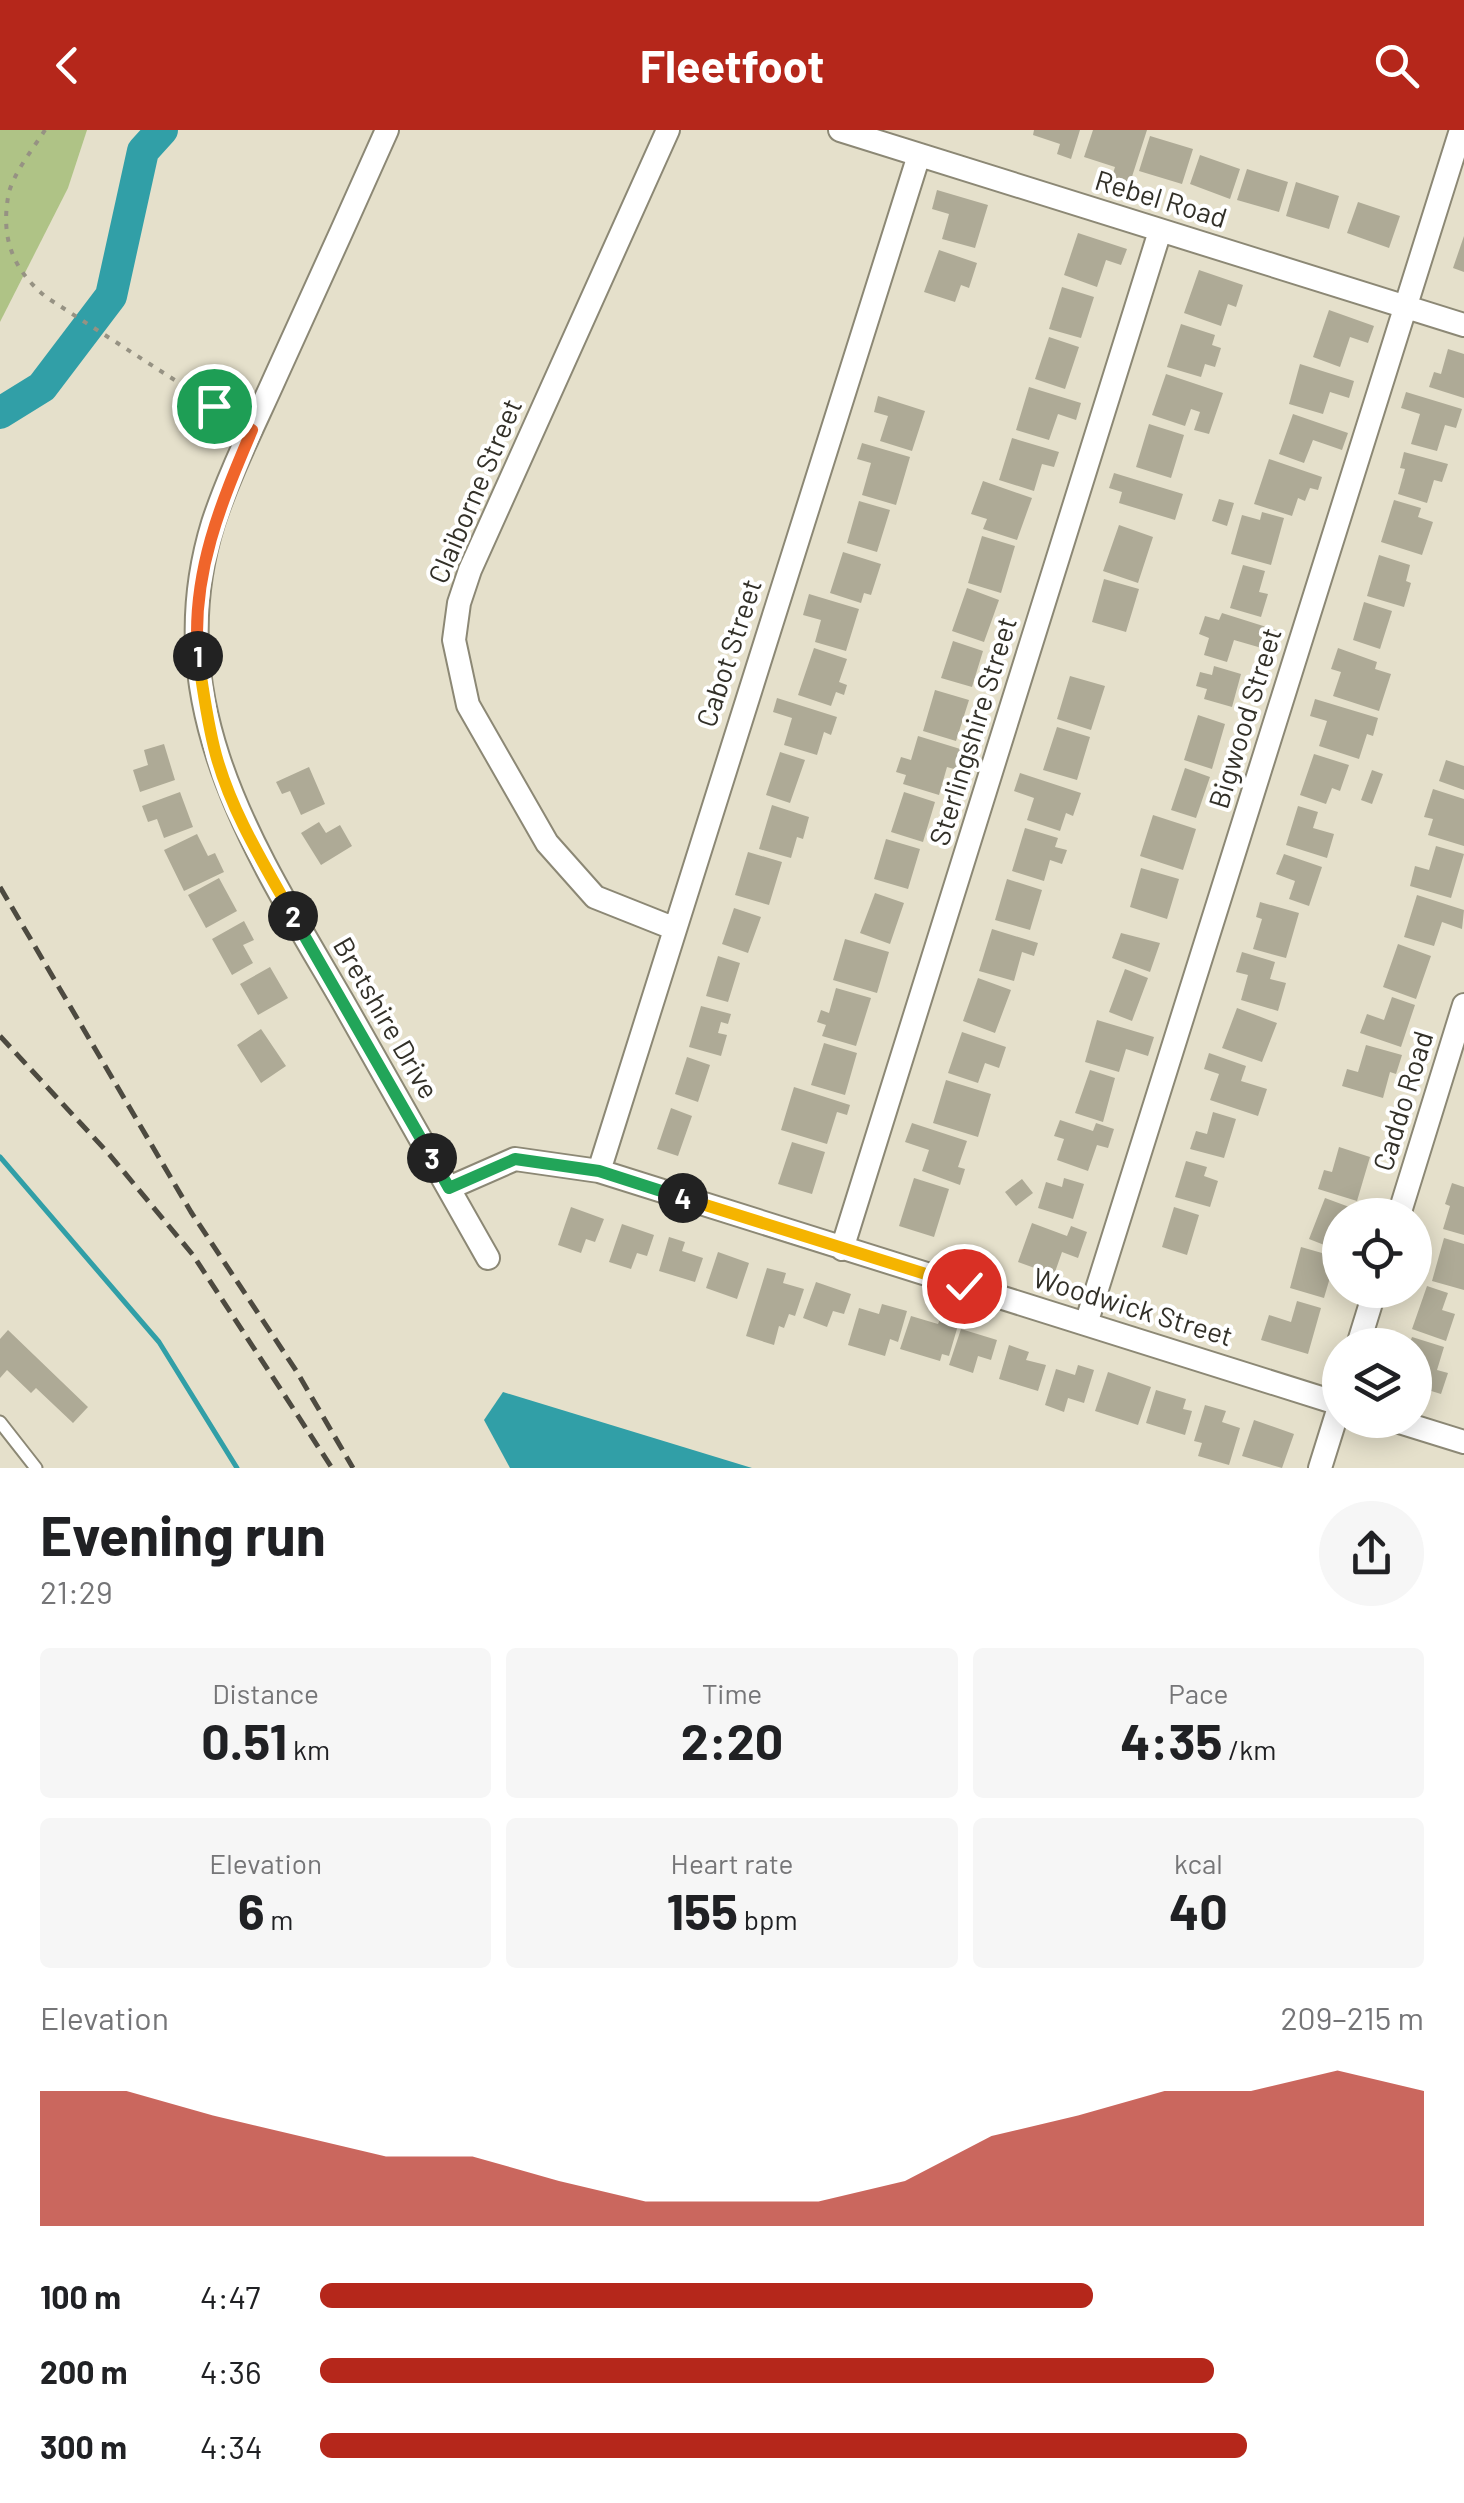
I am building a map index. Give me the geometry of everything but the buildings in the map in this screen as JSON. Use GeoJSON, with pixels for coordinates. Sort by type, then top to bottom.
{"type":"FeatureCollection","features":[{"type":"Feature","properties":{"kind":"street","name":"Bretshire Drive"},"geometry":{"type":"LineString","coordinates":[[387,130],[213,523],[198,613],[198,650],[205,709],[217,758],[251,842],[488,1258]]}},
{"type":"Feature","properties":{"kind":"street","name":"Claiborne Street"},"geometry":{"type":"LineString","coordinates":[[668,130],[470,570],[458,603],[454,640],[468,705],[547,844],[594,896],[674,928]]}},
{"type":"Feature","properties":{"kind":"street","name":"Rebel Road"},"geometry":{"type":"LineString","coordinates":[[840,130],[1464,325]]}},
{"type":"Feature","properties":{"kind":"street","name":"Bigwood Street"},"geometry":{"type":"LineString","coordinates":[[1086,1324],[1461,130]]}},
{"type":"Feature","properties":{"kind":"street","name":"Cabot Street"},"geometry":{"type":"LineString","coordinates":[[599,1171],[918,155]]}},
{"type":"Feature","properties":{"kind":"street","name":"Sterlingshire Street"},"geometry":{"type":"LineString","coordinates":[[842,1249],[1160,231]]}},
{"type":"Feature","properties":{"kind":"street","name":"Caddo Road"},"geometry":{"type":"LineString","coordinates":[[1404,1198],[1464,1004]]}},
{"type":"Feature","properties":{"kind":"street","name":"Woodwick Street"},"geometry":{"type":"LineString","coordinates":[[449,1188],[515,1159],[599,1171],[1322,1398]]}},
{"type":"Feature","properties":{"kind":"street"},"geometry":{"type":"LineString","coordinates":[[1432,1432],[1464,1442]]}},
{"type":"Feature","properties":{"kind":"street"},"geometry":{"type":"LineString","coordinates":[[1320,1468],[1329,1438]]}},
{"type":"Feature","properties":{"kind":"lane"},"geometry":{"type":"LineString","coordinates":[[0,1422],[36,1468]]}},
{"type":"Feature","properties":{"kind":"path"},"geometry":{"type":"LineString","coordinates":[[44,130],[9,191],[5,228],[13,263],[46,297],[252,430]]}},
{"type":"Feature","properties":{"kind":"green space"},"geometry":{"type":"Polygon","coordinates":[[[0,130],[87,130],[68,188],[0,322],[0,130]]]}},
{"type":"Feature","properties":{"kind":"water"},"geometry":{"type":"Polygon","coordinates":[[[503,1392],[752,1468],[510,1468],[484,1420],[503,1392]]]}},
{"type":"Feature","properties":{"kind":"waterway"},"geometry":{"type":"LineString","coordinates":[[0,413],[42,387],[111,296],[143,151],[162,130]]}},
{"type":"Feature","properties":{"kind":"waterway"},"geometry":{"type":"LineString","coordinates":[[0,1157],[159,1342],[237,1468]]}},
{"type":"Feature","properties":{"kind":"railway"},"geometry":{"type":"LineString","coordinates":[[0,887],[191,1212],[297,1372],[353,1468]]}},
{"type":"Feature","properties":{"kind":"railway"},"geometry":{"type":"LineString","coordinates":[[0,1036],[109,1154],[193,1255],[332,1468]]}},
{"type":"Feature","properties":{"kind":"route"},"geometry":{"type":"LineString","coordinates":[[214,406],[252,430],[213,523],[198,613],[205,709],[217,758],[251,842],[449,1188],[515,1159],[599,1171],[964,1286]]}}]}
